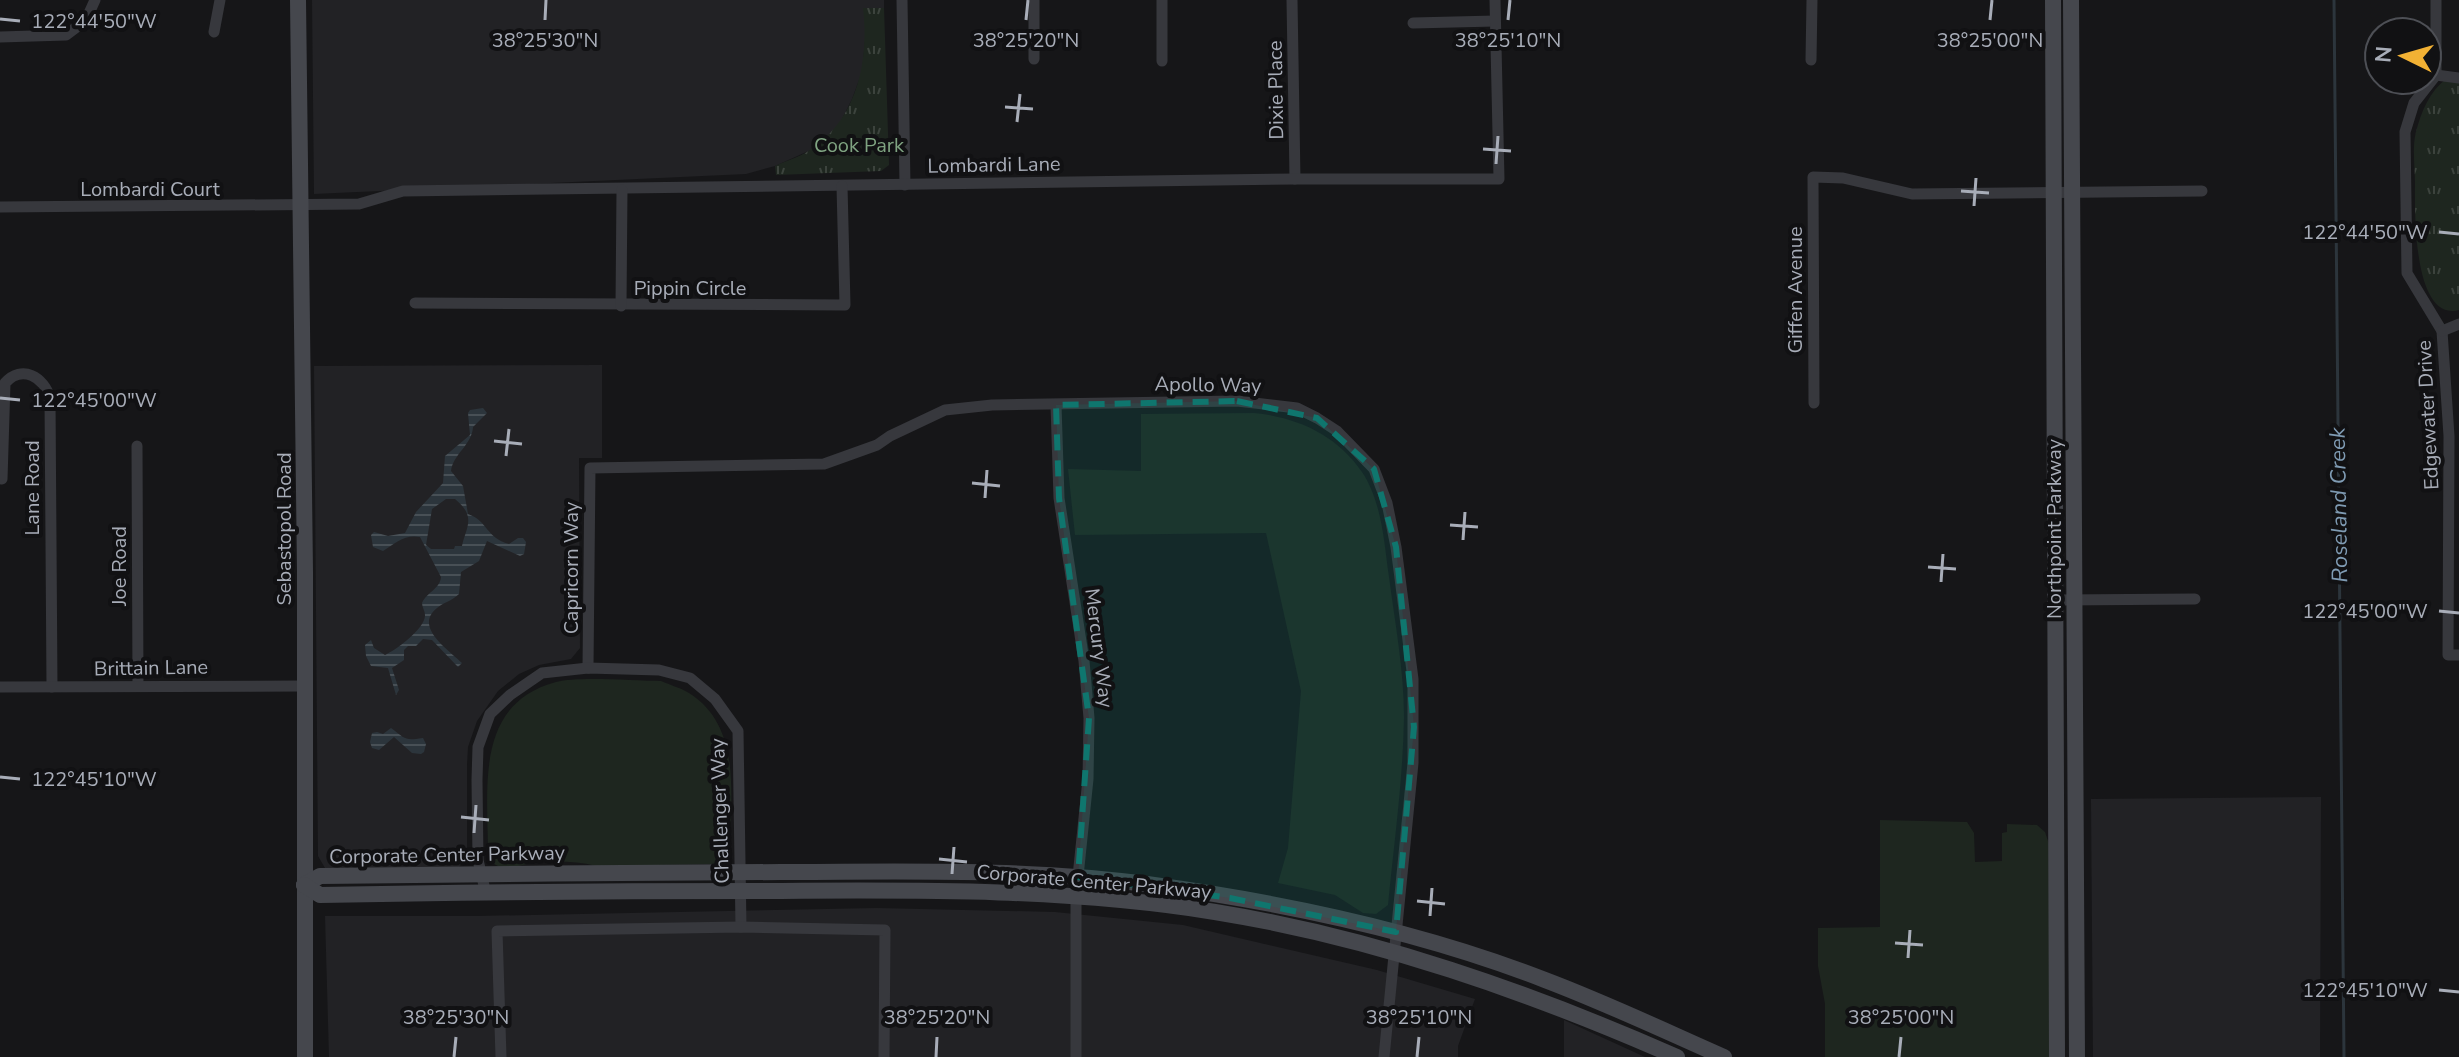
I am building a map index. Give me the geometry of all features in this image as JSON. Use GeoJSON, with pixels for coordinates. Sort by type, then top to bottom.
{"type":"FeatureCollection","features":[{"type":"Feature","properties":{"kind":"street"},"geometry":{"type":"LineString","coordinates":[[0,37],[66,35],[86,20],[95,0]]}},
{"type":"Feature","properties":{"kind":"street"},"geometry":{"type":"LineString","coordinates":[[214,32],[220,0]]}},
{"type":"Feature","properties":{"kind":"street","name":"Sebastopol Road"},"geometry":{"type":"LineString","coordinates":[[298,0],[305,563],[305,1057]]}},
{"type":"Feature","properties":{"kind":"street"},"geometry":{"type":"LineString","coordinates":[[902,0],[905,185]]}},
{"type":"Feature","properties":{"kind":"street"},"geometry":{"type":"LineString","coordinates":[[1034,0],[1034,59]]}},
{"type":"Feature","properties":{"kind":"street"},"geometry":{"type":"LineString","coordinates":[[1162,0],[1162,61]]}},
{"type":"Feature","properties":{"kind":"street","name":"Dixie Place"},"geometry":{"type":"LineString","coordinates":[[1292,0],[1295,179]]}},
{"type":"Feature","properties":{"kind":"street"},"geometry":{"type":"LineString","coordinates":[[1413,23],[1495,21],[1495,0]]}},
{"type":"Feature","properties":{"kind":"street"},"geometry":{"type":"LineString","coordinates":[[1811,60],[1812,0]]}},
{"type":"Feature","properties":{"kind":"street","name":"Northpoint Parkway"},"geometry":{"type":"LineString","coordinates":[[2053,0],[2057,1057]]}},
{"type":"Feature","properties":{"kind":"street","name":"Northpoint Parkway"},"geometry":{"type":"LineString","coordinates":[[2071,0],[2068,600],[2077,1057]]}},
{"type":"Feature","properties":{"kind":"street","name":"Lombardi Lane"},"geometry":{"type":"LineString","coordinates":[[300,206],[359,204],[403,191],[1499,179],[1495,21]]}},
{"type":"Feature","properties":{"kind":"street","name":"Edgewater Drive"},"geometry":{"type":"LineString","coordinates":[[2420,96],[2414,103],[2405,132],[2407,273],[2442,331],[2454,436],[2453,655]]}},
{"type":"Feature","properties":{"kind":"street","name":"Giffen Avenue"},"geometry":{"type":"LineString","coordinates":[[1814,403],[1813,177],[1843,178],[1912,194],[2053,192]]}},
{"type":"Feature","properties":{"kind":"street","name":"Pippin Circle"},"geometry":{"type":"LineString","coordinates":[[415,303],[845,305],[842,186]]}},
{"type":"Feature","properties":{"kind":"street"},"geometry":{"type":"LineString","coordinates":[[621,306],[622,190]]}},
{"type":"Feature","properties":{"kind":"street"},"geometry":{"type":"LineString","coordinates":[[2053,192],[2202,191]]}},
{"type":"Feature","properties":{"kind":"street","name":"Lombardi Court"},"geometry":{"type":"LineString","coordinates":[[0,207],[300,206]]}},
{"type":"Feature","properties":{"kind":"street"},"geometry":{"type":"LineString","coordinates":[[2442,331],[2459,324]]}},
{"type":"Feature","properties":{"kind":"street","name":"Lane Road"},"geometry":{"type":"LineString","coordinates":[[2,479],[5,383],[18,374],[28,374],[40,379],[47,387],[50,398],[52,687]]}},
{"type":"Feature","properties":{"kind":"street","name":"Apollo Way"},"geometry":{"type":"LineString","coordinates":[[590,468],[824,464],[877,445],[945,410],[992,405],[1237,401],[1297,408],[1337,431],[1374,469],[1387,503],[1396,547],[1413,679],[1413,763],[1384,1057]]}},
{"type":"Feature","properties":{"kind":"street","name":"Mercury Way"},"geometry":{"type":"LineString","coordinates":[[1056,405],[1059,498],[1084,661],[1089,718],[1089,767],[1076,896],[1076,1057]]}},
{"type":"Feature","properties":{"kind":"street","name":"Joe Road"},"geometry":{"type":"LineString","coordinates":[[137,446],[138,685]]}},
{"type":"Feature","properties":{"kind":"street","name":"Capricorn Way"},"geometry":{"type":"LineString","coordinates":[[588,668],[590,468]]}},
{"type":"Feature","properties":{"kind":"street"},"geometry":{"type":"LineString","coordinates":[[2068,600],[2195,599]]}},
{"type":"Feature","properties":{"kind":"street","name":"Challenger Way"},"geometry":{"type":"LineString","coordinates":[[486,894],[478,860],[478,747],[490,714],[510,695],[542,673],[588,668],[659,670],[690,678],[715,699],[738,731],[741,927]]}},
{"type":"Feature","properties":{"kind":"street","name":"Brittain Lane"},"geometry":{"type":"LineString","coordinates":[[0,687],[303,686]]}},
{"type":"Feature","properties":{"kind":"street","name":"Corporate Center Parkway"},"geometry":{"type":"LineString","coordinates":[[1677,1057],[1538,998],[1394,953],[1306,930],[1216,912],[1076,896],[978,890],[884,888],[320,895],[304,885],[320,876],[921,870],[1078,877],[1148,884],[1396,932],[1545,979],[1724,1057]]}},
{"type":"Feature","properties":{"kind":"street"},"geometry":{"type":"LineString","coordinates":[[501,1057],[497,931],[741,927],[885,930],[884,1057]]}},
{"type":"Feature","properties":{"kind":"highlighted area"},"geometry":{"type":"Polygon","coordinates":[[[1237,401],[1317,418],[1374,469],[1396,547],[1414,727],[1396,932],[1230,898],[1078,877],[1089,718],[1059,498],[1056,405],[1237,401]]]}},
{"type":"Feature","properties":{"kind":"shaded area"},"geometry":{"type":"Polygon","coordinates":[[[312,0],[884,0],[884,8],[864,9],[866,31],[862,72],[838,127],[813,149],[775,166],[746,174],[314,194],[312,0]]]}},
{"type":"Feature","properties":{"kind":"shaded area"},"geometry":{"type":"Polygon","coordinates":[[[602,365],[602,458],[579,458],[580,648],[571,659],[539,665],[519,674],[498,691],[477,721],[468,747],[467,858],[459,867],[325,868],[318,856],[314,366],[602,365]]]}},
{"type":"Feature","properties":{"kind":"shaded area"},"geometry":{"type":"Polygon","coordinates":[[[483,408],[487,413],[473,427],[469,439],[452,465],[451,471],[463,486],[468,514],[501,541],[509,544],[523,538],[526,542],[524,554],[520,556],[487,541],[479,561],[461,572],[459,594],[437,608],[429,623],[436,638],[462,663],[458,667],[432,640],[423,639],[416,646],[408,646],[404,650],[404,660],[392,668],[399,690],[396,695],[388,668],[371,666],[365,645],[371,640],[374,648],[385,655],[409,638],[421,626],[425,614],[422,603],[441,577],[420,537],[405,538],[383,551],[373,547],[371,535],[374,532],[388,536],[405,533],[416,512],[443,483],[445,456],[470,435],[470,410],[483,408]],[[446,499],[432,509],[426,545],[431,549],[462,546],[468,517],[455,499],[446,499]]]}},
{"type":"Feature","properties":{"kind":"shaded area"},"geometry":{"type":"Polygon","coordinates":[[[391,728],[406,738],[423,738],[426,744],[424,752],[412,753],[394,737],[379,750],[372,748],[372,733],[383,734],[391,728]]]}},
{"type":"Feature","properties":{"kind":"shaded area"},"geometry":{"type":"Polygon","coordinates":[[[2321,797],[2320,1057],[2093,1057],[2091,799],[2321,797]]]}},
{"type":"Feature","properties":{"kind":"shaded area"},"geometry":{"type":"Polygon","coordinates":[[[877,908],[1055,912],[1183,925],[1377,970],[1475,999],[1458,1046],[1458,1057],[329,1057],[325,916],[877,908]]]}},
{"type":"Feature","properties":{"kind":"shaded area"},"geometry":{"type":"Polygon","coordinates":[[[1564,1020],[1645,1057],[1564,1057],[1564,1020]]]}},
{"type":"Feature","properties":{"kind":"green space","name":"Cook Park"},"geometry":{"type":"Polygon","coordinates":[[[863,8],[884,8],[889,165],[881,171],[776,175],[775,166],[805,153],[829,134],[850,103],[862,66],[863,8]]]}},
{"type":"Feature","properties":{"kind":"green space"},"geometry":{"type":"Polygon","coordinates":[[[2446,79],[2459,80],[2459,310],[2444,309],[2432,299],[2424,282],[2415,215],[2416,132],[2431,96],[2443,96],[2443,82],[2446,79]]]}},
{"type":"Feature","properties":{"kind":"green space"},"geometry":{"type":"Polygon","coordinates":[[[1254,413],[1286,419],[1315,430],[1341,448],[1362,472],[1378,509],[1399,647],[1404,717],[1388,905],[1376,914],[1363,913],[1335,895],[1278,883],[1288,848],[1301,691],[1266,533],[1075,535],[1068,469],[1141,471],[1141,414],[1254,413]]]}},
{"type":"Feature","properties":{"kind":"green space"},"geometry":{"type":"Polygon","coordinates":[[[566,680],[661,681],[689,693],[706,707],[726,744],[731,787],[730,852],[726,860],[718,864],[596,866],[553,862],[501,867],[494,864],[488,854],[488,776],[498,729],[511,709],[530,693],[566,680]]]}},
{"type":"Feature","properties":{"kind":"green space"},"geometry":{"type":"Polygon","coordinates":[[[1880,820],[1967,822],[1974,833],[1975,862],[2002,861],[2002,833],[2007,832],[2007,824],[2037,825],[2045,832],[2049,844],[2049,1057],[1825,1057],[1825,1004],[1818,966],[1818,928],[1880,927],[1880,820]]]}},
{"type":"Feature","properties":{"kind":"waterway","name":"Roseland Creek"},"geometry":{"type":"LineString","coordinates":[[2334,0],[2344,1057]]}}]}
